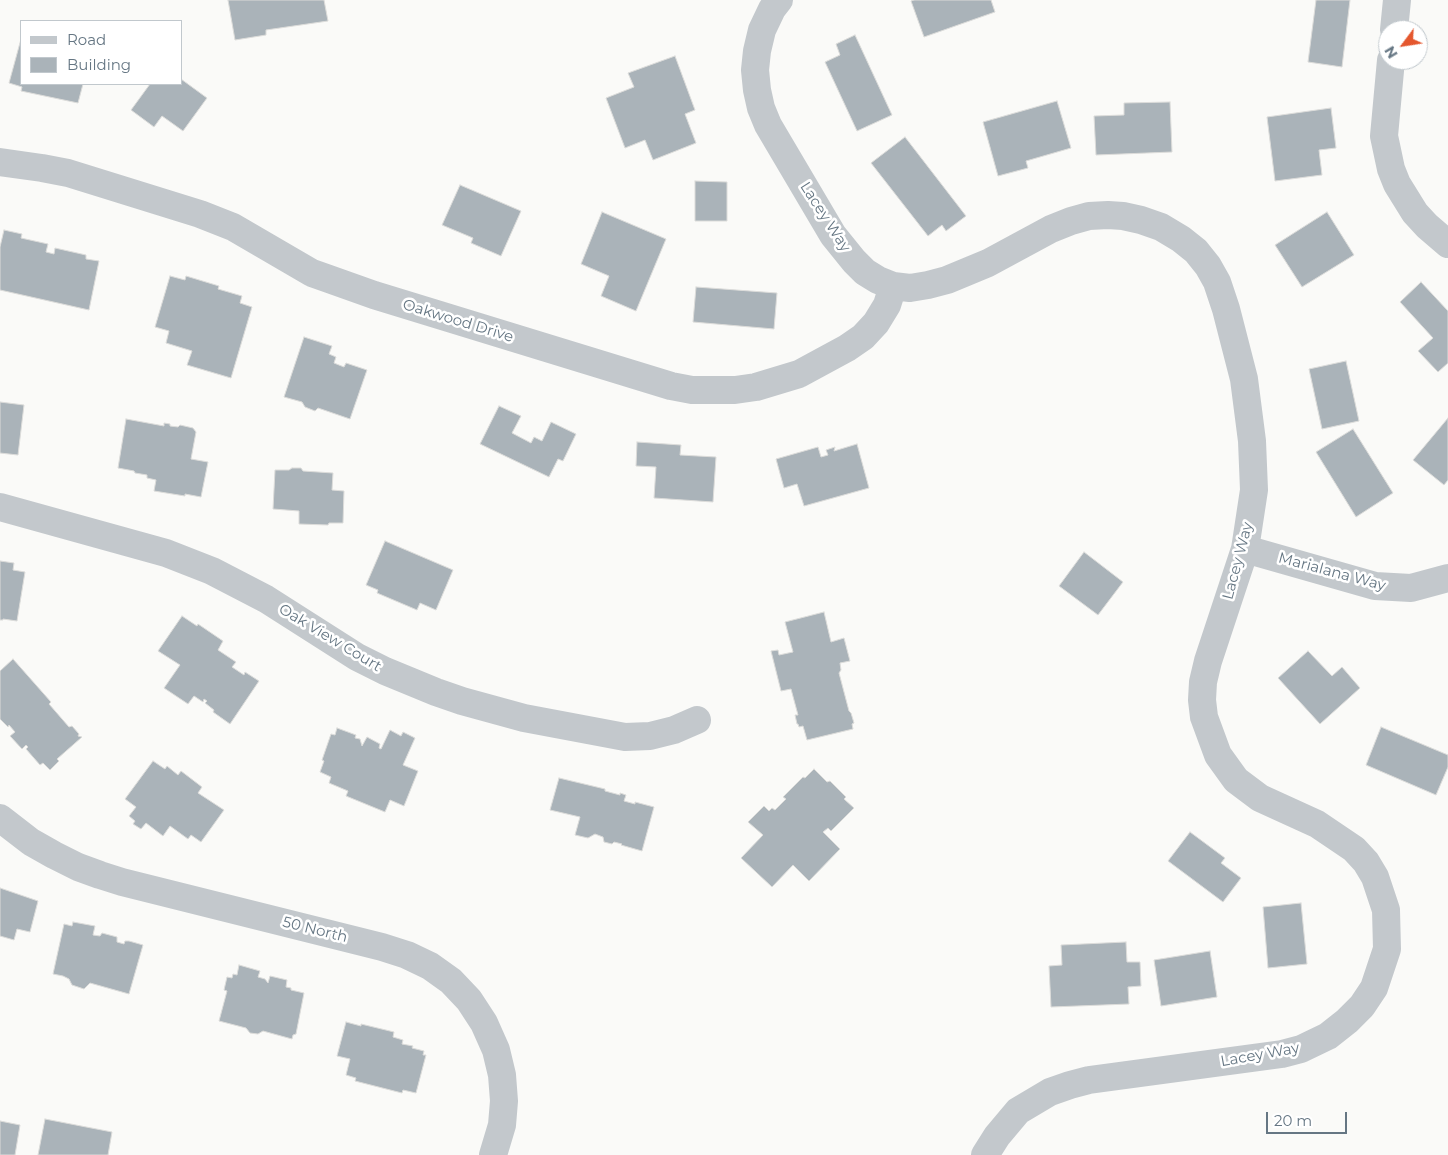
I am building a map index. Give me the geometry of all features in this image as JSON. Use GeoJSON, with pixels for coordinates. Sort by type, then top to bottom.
{"type":"FeatureCollection","features":[{"type":"Feature","properties":{"kind":"street","name":"Lacey Way"},"geometry":{"type":"LineString","coordinates":[[779,0],[772,9],[762,30],[757,51],[755,70],[761,108],[768,125],[843,248],[865,272],[893,286],[910,288],[928,285],[947,280],[988,263],[1051,229],[1089,216],[1123,216],[1161,227],[1181,239],[1208,266],[1217,282],[1226,310],[1244,379],[1254,466],[1252,504],[1245,549],[1208,661],[1203,682],[1202,700],[1208,732],[1218,755],[1236,780],[1260,798],[1317,824],[1354,848],[1366,862],[1375,877],[1382,893],[1386,910],[1388,929],[1387,949],[1374,988],[1362,1006],[1328,1036],[1301,1050],[1282,1054],[1089,1080],[1050,1092],[1018,1111],[1007,1122],[987,1152]]}},
{"type":"Feature","properties":{"kind":"street"},"geometry":{"type":"LineString","coordinates":[[1395,20],[1397,0]]}},
{"type":"Feature","properties":{"kind":"street"},"geometry":{"type":"LineString","coordinates":[[1390,70],[1384,136],[1391,169],[1397,184],[1416,214],[1448,244]]}},
{"type":"Feature","properties":{"kind":"street","name":"Oakwood Drive"},"geometry":{"type":"LineString","coordinates":[[0,162],[68,174],[200,214],[233,227],[303,268],[329,279],[374,295],[671,386],[692,390],[735,390],[756,387],[799,374],[847,348],[863,337],[876,323],[887,305],[893,286]]}},
{"type":"Feature","properties":{"kind":"street","name":"Oak View Court"},"geometry":{"type":"LineString","coordinates":[[0,507],[166,553],[212,571],[266,599],[357,657],[385,671],[462,701],[524,718],[625,737],[650,736],[674,730],[697,720]]}},
{"type":"Feature","properties":{"kind":"street","name":"Marialana Way"},"geometry":{"type":"LineString","coordinates":[[1245,549],[1375,586],[1411,588],[1448,578]]}},
{"type":"Feature","properties":{"kind":"street","name":"50 North"},"geometry":{"type":"LineString","coordinates":[[0,818],[31,842],[78,867],[100,875],[382,947],[407,954],[430,966],[451,981],[469,1000],[484,1024],[496,1050],[502,1076],[504,1100],[502,1125],[493,1155]]}},
{"type":"Feature","properties":{"kind":"building"},"geometry":{"type":"Polygon","coordinates":[[[228,0],[324,0],[328,21],[266,30],[266,35],[235,40],[228,0]]]}},
{"type":"Feature","properties":{"kind":"building"},"geometry":{"type":"Polygon","coordinates":[[[991,0],[995,12],[924,37],[911,1],[991,0]]]}},
{"type":"Feature","properties":{"kind":"building"},"geometry":{"type":"Polygon","coordinates":[[[1316,0],[1350,0],[1342,67],[1308,62],[1316,0]]]}},
{"type":"Feature","properties":{"kind":"building"},"geometry":{"type":"Polygon","coordinates":[[[855,35],[892,115],[857,131],[825,62],[840,55],[836,44],[855,35]]]}},
{"type":"Feature","properties":{"kind":"building"},"geometry":{"type":"Polygon","coordinates":[[[20,43],[20,85],[83,85],[78,103],[21,91],[22,87],[9,83],[20,43]]]}},
{"type":"Feature","properties":{"kind":"building"},"geometry":{"type":"Polygon","coordinates":[[[675,56],[695,110],[685,114],[696,143],[653,160],[645,140],[625,148],[606,98],[634,87],[628,73],[675,56]]]}},
{"type":"Feature","properties":{"kind":"building"},"geometry":{"type":"Polygon","coordinates":[[[182,80],[207,98],[183,131],[162,116],[154,127],[131,110],[149,85],[182,85],[182,80]]]}},
{"type":"Feature","properties":{"kind":"building"},"geometry":{"type":"Polygon","coordinates":[[[1057,101],[1071,148],[1026,161],[1028,168],[998,176],[983,122],[1057,101]]]}},
{"type":"Feature","properties":{"kind":"building"},"geometry":{"type":"Polygon","coordinates":[[[1170,102],[1172,152],[1096,155],[1094,116],[1124,115],[1124,103],[1170,102]]]}},
{"type":"Feature","properties":{"kind":"building"},"geometry":{"type":"Polygon","coordinates":[[[1331,108],[1336,148],[1319,150],[1322,175],[1275,181],[1267,117],[1331,108]]]}},
{"type":"Feature","properties":{"kind":"building"},"geometry":{"type":"Polygon","coordinates":[[[905,137],[966,216],[946,231],[942,225],[928,236],[871,163],[905,137]]]}},
{"type":"Feature","properties":{"kind":"building"},"geometry":{"type":"Polygon","coordinates":[[[695,181],[727,182],[727,221],[695,221],[695,181]]]}},
{"type":"Feature","properties":{"kind":"building"},"geometry":{"type":"Polygon","coordinates":[[[460,185],[521,211],[501,256],[471,243],[473,238],[442,225],[460,185]]]}},
{"type":"Feature","properties":{"kind":"building"},"geometry":{"type":"Polygon","coordinates":[[[602,212],[666,239],[636,311],[601,296],[609,276],[581,264],[602,212]]]}},
{"type":"Feature","properties":{"kind":"building"},"geometry":{"type":"Polygon","coordinates":[[[1327,212],[1354,255],[1302,287],[1275,245],[1327,212]]]}},
{"type":"Feature","properties":{"kind":"building"},"geometry":{"type":"Polygon","coordinates":[[[4,230],[22,234],[21,238],[48,244],[46,252],[54,254],[55,248],[86,255],[86,259],[99,261],[89,310],[0,290],[0,247],[4,230]]]}},
{"type":"Feature","properties":{"kind":"building"},"geometry":{"type":"Polygon","coordinates":[[[170,276],[185,280],[186,276],[219,286],[218,289],[242,296],[240,303],[252,307],[231,378],[187,365],[192,351],[166,343],[169,331],[155,327],[170,276]]]}},
{"type":"Feature","properties":{"kind":"building"},"geometry":{"type":"Polygon","coordinates":[[[1421,282],[1448,311],[1448,363],[1438,372],[1418,351],[1433,338],[1400,302],[1421,282]]]}},
{"type":"Feature","properties":{"kind":"building"},"geometry":{"type":"Polygon","coordinates":[[[696,287],[777,293],[774,329],[693,322],[696,287]]]}},
{"type":"Feature","properties":{"kind":"building"},"geometry":{"type":"Polygon","coordinates":[[[304,337],[332,346],[329,354],[336,357],[334,363],[344,367],[346,363],[367,370],[350,419],[318,408],[315,411],[305,407],[302,402],[284,397],[304,337]]]}},
{"type":"Feature","properties":{"kind":"building"},"geometry":{"type":"Polygon","coordinates":[[[1346,361],[1359,421],[1322,429],[1309,369],[1346,361]]]}},
{"type":"Feature","properties":{"kind":"building"},"geometry":{"type":"Polygon","coordinates":[[[0,402],[24,405],[18,455],[0,453],[0,402]]]}},
{"type":"Feature","properties":{"kind":"building"},"geometry":{"type":"Polygon","coordinates":[[[499,406],[521,416],[512,433],[531,443],[534,437],[542,441],[551,422],[576,434],[563,461],[558,459],[549,477],[480,444],[499,406]]]}},
{"type":"Feature","properties":{"kind":"building"},"geometry":{"type":"Polygon","coordinates":[[[1448,418],[1448,480],[1444,485],[1413,460],[1448,418]]]}},
{"type":"Feature","properties":{"kind":"building"},"geometry":{"type":"Polygon","coordinates":[[[126,419],[164,426],[164,423],[170,424],[170,426],[178,427],[180,425],[193,428],[196,432],[191,459],[208,462],[201,497],[154,491],[156,480],[147,478],[147,475],[118,468],[126,419]]]}},
{"type":"Feature","properties":{"kind":"building"},"geometry":{"type":"Polygon","coordinates":[[[1353,429],[1393,493],[1356,517],[1316,452],[1353,429]]]}},
{"type":"Feature","properties":{"kind":"building"},"geometry":{"type":"Polygon","coordinates":[[[637,442],[681,445],[680,455],[716,457],[713,502],[654,498],[656,467],[636,466],[637,442]]]}},
{"type":"Feature","properties":{"kind":"building"},"geometry":{"type":"Polygon","coordinates":[[[857,444],[869,488],[804,506],[797,484],[784,488],[776,459],[818,447],[821,457],[828,455],[826,450],[835,447],[834,451],[857,444]]]}},
{"type":"Feature","properties":{"kind":"building"},"geometry":{"type":"Polygon","coordinates":[[[301,468],[303,471],[333,473],[332,490],[344,491],[343,523],[329,523],[328,525],[299,524],[299,511],[273,509],[275,470],[289,470],[301,468]]]}},
{"type":"Feature","properties":{"kind":"building"},"geometry":{"type":"Polygon","coordinates":[[[385,541],[453,570],[436,610],[420,603],[417,610],[377,593],[378,590],[366,585],[385,541]]]}},
{"type":"Feature","properties":{"kind":"building"},"geometry":{"type":"Polygon","coordinates":[[[1084,552],[1123,582],[1098,615],[1059,586],[1084,552]]]}},
{"type":"Feature","properties":{"kind":"building"},"geometry":{"type":"Polygon","coordinates":[[[0,561],[14,563],[13,570],[25,572],[17,621],[0,620],[0,561]]]}},
{"type":"Feature","properties":{"kind":"building"},"geometry":{"type":"Polygon","coordinates":[[[824,612],[831,642],[844,638],[850,661],[840,663],[841,670],[839,673],[854,723],[852,724],[853,729],[807,740],[803,726],[799,727],[797,724],[795,715],[798,715],[791,689],[781,691],[771,651],[778,650],[779,655],[793,652],[785,622],[824,612]]]}},
{"type":"Feature","properties":{"kind":"building"},"geometry":{"type":"Polygon","coordinates":[[[182,616],[223,641],[218,650],[236,662],[232,667],[244,675],[245,672],[259,681],[230,724],[213,712],[214,710],[205,703],[207,701],[204,699],[203,702],[194,696],[188,704],[164,688],[180,665],[158,651],[182,616]]]}},
{"type":"Feature","properties":{"kind":"building"},"geometry":{"type":"Polygon","coordinates":[[[1308,651],[1332,676],[1342,667],[1360,688],[1320,724],[1278,678],[1308,651]]]}},
{"type":"Feature","properties":{"kind":"building"},"geometry":{"type":"Polygon","coordinates":[[[13,659],[51,702],[49,704],[69,727],[72,726],[79,734],[78,736],[82,737],[57,759],[59,761],[50,770],[43,763],[40,765],[26,749],[28,747],[26,745],[22,749],[10,736],[15,732],[0,719],[0,671],[13,659]]]}},
{"type":"Feature","properties":{"kind":"building"},"geometry":{"type":"Polygon","coordinates":[[[1381,727],[1448,755],[1448,767],[1436,795],[1366,765],[1381,727]]]}},
{"type":"Feature","properties":{"kind":"building"},"geometry":{"type":"Polygon","coordinates":[[[337,728],[356,735],[355,738],[360,739],[362,746],[367,737],[380,744],[379,748],[381,749],[390,730],[401,736],[403,732],[415,738],[403,765],[418,771],[404,806],[390,800],[385,812],[346,796],[348,791],[329,783],[331,777],[320,772],[331,734],[335,735],[337,728]]]}},
{"type":"Feature","properties":{"kind":"building"},"geometry":{"type":"Polygon","coordinates":[[[153,761],[165,769],[167,766],[178,775],[181,771],[202,787],[198,793],[224,810],[201,842],[191,835],[188,839],[170,826],[163,836],[146,823],[141,829],[133,824],[135,821],[129,816],[136,807],[125,799],[153,761]]]}},
{"type":"Feature","properties":{"kind":"building"},"geometry":{"type":"Polygon","coordinates":[[[814,769],[827,782],[830,781],[854,808],[831,831],[828,828],[823,832],[840,849],[809,881],[793,865],[772,887],[741,858],[763,835],[748,822],[764,806],[769,811],[772,808],[775,810],[786,799],[783,797],[814,769]]]}},
{"type":"Feature","properties":{"kind":"building"},"geometry":{"type":"Polygon","coordinates":[[[559,778],[605,789],[605,791],[620,795],[620,793],[626,795],[624,801],[654,807],[642,851],[614,842],[612,844],[604,842],[603,837],[595,834],[588,838],[575,835],[580,817],[550,810],[559,778]]]}},
{"type":"Feature","properties":{"kind":"building"},"geometry":{"type":"Polygon","coordinates":[[[1190,832],[1225,858],[1221,863],[1241,878],[1223,902],[1168,861],[1190,832]]]}},
{"type":"Feature","properties":{"kind":"building"},"geometry":{"type":"Polygon","coordinates":[[[0,888],[38,901],[30,932],[17,929],[14,940],[0,936],[0,888]]]}},
{"type":"Feature","properties":{"kind":"building"},"geometry":{"type":"Polygon","coordinates":[[[1301,903],[1307,964],[1268,968],[1263,907],[1301,903]]]}},
{"type":"Feature","properties":{"kind":"building"},"geometry":{"type":"Polygon","coordinates":[[[73,922],[95,926],[93,935],[100,936],[102,933],[117,937],[117,942],[124,944],[125,941],[129,941],[143,945],[129,994],[90,983],[84,989],[72,985],[69,979],[63,976],[53,974],[64,924],[72,926],[73,922]]]}},
{"type":"Feature","properties":{"kind":"building"},"geometry":{"type":"Polygon","coordinates":[[[1126,942],[1127,962],[1140,962],[1141,986],[1128,987],[1129,1004],[1051,1007],[1049,966],[1062,965],[1061,945],[1126,942]]]}},
{"type":"Feature","properties":{"kind":"building"},"geometry":{"type":"Polygon","coordinates":[[[1210,951],[1217,997],[1161,1006],[1154,960],[1210,951]]]}},
{"type":"Feature","properties":{"kind":"building"},"geometry":{"type":"Polygon","coordinates":[[[239,965],[260,971],[258,977],[265,979],[268,983],[270,976],[287,980],[286,987],[304,993],[296,1034],[293,1035],[292,1039],[263,1031],[258,1034],[250,1033],[246,1028],[219,1021],[227,991],[224,990],[227,977],[232,978],[233,974],[237,975],[239,965]]]}},
{"type":"Feature","properties":{"kind":"building"},"geometry":{"type":"Polygon","coordinates":[[[346,1022],[394,1032],[393,1037],[403,1040],[402,1044],[424,1051],[423,1055],[426,1055],[416,1093],[403,1090],[402,1093],[355,1081],[356,1078],[346,1075],[350,1059],[337,1056],[346,1022]]]}},
{"type":"Feature","properties":{"kind":"building"},"geometry":{"type":"Polygon","coordinates":[[[45,1119],[112,1132],[108,1155],[38,1155],[45,1119]]]}},
{"type":"Feature","properties":{"kind":"building"},"geometry":{"type":"Polygon","coordinates":[[[0,1121],[20,1125],[15,1155],[0,1155],[0,1121]]]}}]}
